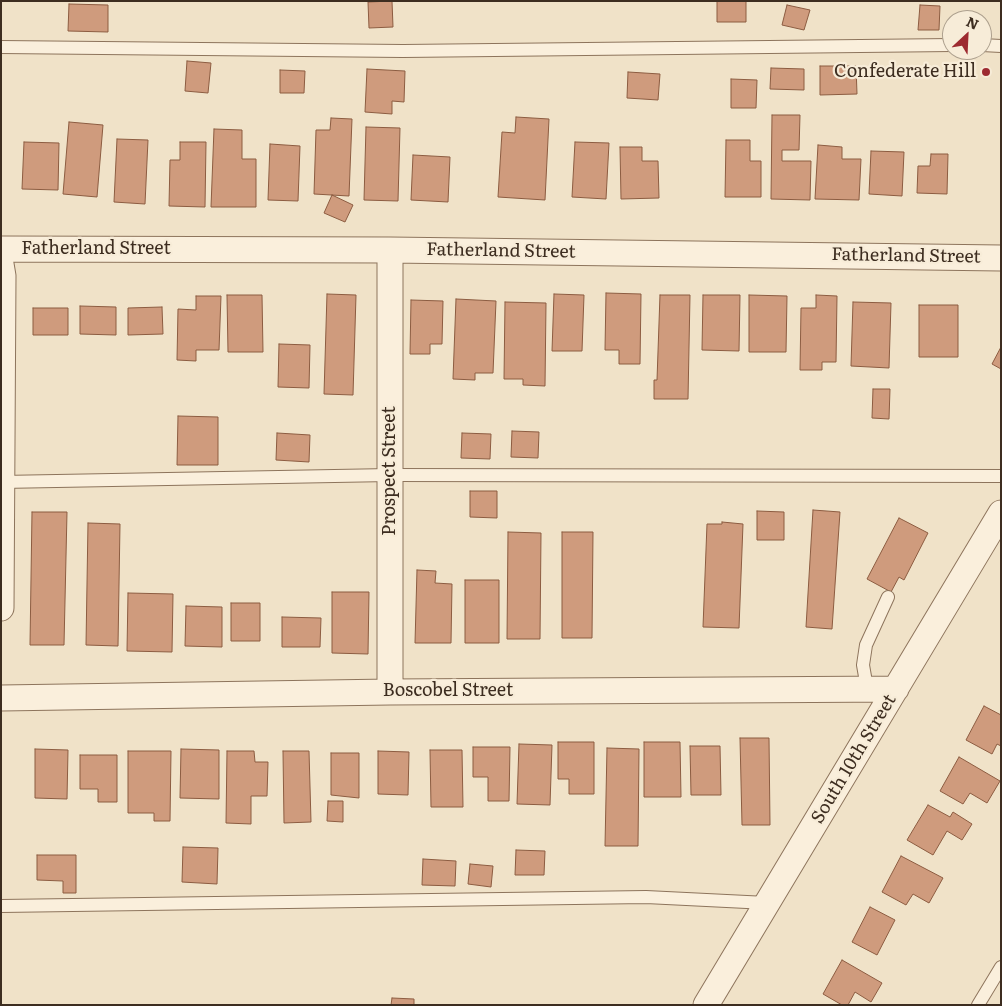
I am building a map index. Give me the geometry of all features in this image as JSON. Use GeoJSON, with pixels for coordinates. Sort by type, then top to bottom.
{"type":"FeatureCollection","features":[{"type":"Feature","properties":{"kind":"street","name":"Fatherland Street"},"geometry":{"type":"LineString","coordinates":[[1,249],[390,250],[1001,258]]}},
{"type":"Feature","properties":{"kind":"street","name":"Prospect Street"},"geometry":{"type":"LineString","coordinates":[[390,250],[390,692]]}},
{"type":"Feature","properties":{"kind":"street"},"geometry":{"type":"LineString","coordinates":[[1,264],[3,276],[1,608]]}},
{"type":"Feature","properties":{"kind":"street","name":"South 10th Street"},"geometry":{"type":"LineString","coordinates":[[706,1005],[1001,513]]}},
{"type":"Feature","properties":{"kind":"street","name":"Boscobel Street"},"geometry":{"type":"LineString","coordinates":[[1,698],[390,692],[896,689]]}},
{"type":"Feature","properties":{"kind":"lane"},"geometry":{"type":"LineString","coordinates":[[1,47],[403,51],[942,46]]}},
{"type":"Feature","properties":{"kind":"lane"},"geometry":{"type":"LineString","coordinates":[[2,482],[390,475],[1001,476]]}},
{"type":"Feature","properties":{"kind":"lane"},"geometry":{"type":"LineString","coordinates":[[867,688],[863,665],[866,644],[888,597]]}},
{"type":"Feature","properties":{"kind":"lane"},"geometry":{"type":"LineString","coordinates":[[1,906],[646,897],[767,903]]}},
{"type":"Feature","properties":{"kind":"lane"},"geometry":{"type":"LineString","coordinates":[[978,1005],[1001,967]]}},
{"type":"Feature","properties":{"kind":"building"},"geometry":{"type":"Polygon","coordinates":[[[392,1],[393,27],[369,28],[368,2],[392,1]]]}},
{"type":"Feature","properties":{"kind":"building"},"geometry":{"type":"Polygon","coordinates":[[[717,1],[746,1],[746,22],[717,22],[717,1]]]}},
{"type":"Feature","properties":{"kind":"building"},"geometry":{"type":"Polygon","coordinates":[[[69,4],[108,5],[108,32],[68,31],[69,4]]]}},
{"type":"Feature","properties":{"kind":"building"},"geometry":{"type":"Polygon","coordinates":[[[787,5],[810,10],[804,30],[782,25],[787,5]]]}},
{"type":"Feature","properties":{"kind":"building"},"geometry":{"type":"Polygon","coordinates":[[[920,5],[940,6],[939,30],[918,30],[920,5]]]}},
{"type":"Feature","properties":{"kind":"building"},"geometry":{"type":"Polygon","coordinates":[[[187,61],[211,63],[208,93],[185,91],[187,61]]]}},
{"type":"Feature","properties":{"kind":"building"},"geometry":{"type":"Polygon","coordinates":[[[820,66],[856,66],[857,94],[820,95],[820,66]]]}},
{"type":"Feature","properties":{"kind":"building"},"geometry":{"type":"Polygon","coordinates":[[[771,68],[804,69],[804,90],[770,89],[771,68]]]}},
{"type":"Feature","properties":{"kind":"building"},"geometry":{"type":"Polygon","coordinates":[[[367,69],[405,71],[404,102],[392,101],[392,114],[365,112],[367,69]]]}},
{"type":"Feature","properties":{"kind":"building"},"geometry":{"type":"Polygon","coordinates":[[[280,70],[305,71],[304,93],[280,93],[280,70]]]}},
{"type":"Feature","properties":{"kind":"building"},"geometry":{"type":"Polygon","coordinates":[[[628,72],[660,74],[658,100],[627,98],[628,72]]]}},
{"type":"Feature","properties":{"kind":"building"},"geometry":{"type":"Polygon","coordinates":[[[731,79],[757,80],[756,108],[731,108],[731,79]]]}},
{"type":"Feature","properties":{"kind":"building"},"geometry":{"type":"Polygon","coordinates":[[[772,115],[800,115],[799,150],[782,150],[782,161],[811,161],[810,200],[771,199],[772,115]]]}},
{"type":"Feature","properties":{"kind":"building"},"geometry":{"type":"Polygon","coordinates":[[[516,117],[549,119],[545,200],[498,197],[502,132],[515,133],[516,117]]]}},
{"type":"Feature","properties":{"kind":"building"},"geometry":{"type":"Polygon","coordinates":[[[331,118],[352,119],[349,196],[314,194],[316,130],[330,130],[331,118]]]}},
{"type":"Feature","properties":{"kind":"building"},"geometry":{"type":"Polygon","coordinates":[[[69,122],[103,125],[97,197],[63,194],[69,122]]]}},
{"type":"Feature","properties":{"kind":"building"},"geometry":{"type":"Polygon","coordinates":[[[366,127],[400,128],[398,201],[364,200],[366,127]]]}},
{"type":"Feature","properties":{"kind":"building"},"geometry":{"type":"Polygon","coordinates":[[[214,129],[242,130],[242,159],[256,159],[256,207],[211,207],[214,129]]]}},
{"type":"Feature","properties":{"kind":"building"},"geometry":{"type":"Polygon","coordinates":[[[117,139],[148,140],[145,204],[114,202],[117,139]]]}},
{"type":"Feature","properties":{"kind":"building"},"geometry":{"type":"Polygon","coordinates":[[[726,140],[750,140],[750,161],[761,161],[761,197],[725,197],[726,140]]]}},
{"type":"Feature","properties":{"kind":"building"},"geometry":{"type":"Polygon","coordinates":[[[24,142],[59,143],[58,190],[22,189],[24,142]]]}},
{"type":"Feature","properties":{"kind":"building"},"geometry":{"type":"Polygon","coordinates":[[[180,142],[206,142],[205,207],[169,206],[170,160],[180,160],[180,142]]]}},
{"type":"Feature","properties":{"kind":"building"},"geometry":{"type":"Polygon","coordinates":[[[575,142],[609,143],[606,199],[572,197],[575,142]]]}},
{"type":"Feature","properties":{"kind":"building"},"geometry":{"type":"Polygon","coordinates":[[[270,144],[300,146],[298,201],[268,200],[270,144]]]}},
{"type":"Feature","properties":{"kind":"building"},"geometry":{"type":"Polygon","coordinates":[[[818,145],[842,147],[842,159],[861,159],[859,200],[815,199],[818,145]]]}},
{"type":"Feature","properties":{"kind":"building"},"geometry":{"type":"Polygon","coordinates":[[[620,147],[642,147],[642,161],[658,161],[659,198],[621,199],[620,147]]]}},
{"type":"Feature","properties":{"kind":"building"},"geometry":{"type":"Polygon","coordinates":[[[871,151],[904,152],[902,196],[869,194],[871,151]]]}},
{"type":"Feature","properties":{"kind":"building"},"geometry":{"type":"Polygon","coordinates":[[[931,154],[948,154],[947,194],[917,193],[918,166],[930,166],[931,154]]]}},
{"type":"Feature","properties":{"kind":"building"},"geometry":{"type":"Polygon","coordinates":[[[413,155],[450,157],[448,202],[411,200],[413,155]]]}},
{"type":"Feature","properties":{"kind":"building"},"geometry":{"type":"Polygon","coordinates":[[[332,195],[353,205],[345,222],[324,213],[332,195]]]}},
{"type":"Feature","properties":{"kind":"building"},"geometry":{"type":"Polygon","coordinates":[[[606,293],[641,294],[640,364],[619,364],[619,350],[605,350],[606,293]]]}},
{"type":"Feature","properties":{"kind":"building"},"geometry":{"type":"Polygon","coordinates":[[[327,294],[356,295],[353,395],[324,394],[327,294]]]}},
{"type":"Feature","properties":{"kind":"building"},"geometry":{"type":"Polygon","coordinates":[[[554,294],[584,295],[582,351],[552,351],[554,294]]]}},
{"type":"Feature","properties":{"kind":"building"},"geometry":{"type":"Polygon","coordinates":[[[227,295],[262,295],[263,352],[228,352],[227,295]]]}},
{"type":"Feature","properties":{"kind":"building"},"geometry":{"type":"Polygon","coordinates":[[[660,295],[690,295],[688,399],[654,399],[654,380],[657,380],[660,295]]]}},
{"type":"Feature","properties":{"kind":"building"},"geometry":{"type":"Polygon","coordinates":[[[703,295],[740,295],[739,351],[702,350],[703,295]]]}},
{"type":"Feature","properties":{"kind":"building"},"geometry":{"type":"Polygon","coordinates":[[[749,295],[787,296],[786,352],[749,352],[749,295]]]}},
{"type":"Feature","properties":{"kind":"building"},"geometry":{"type":"Polygon","coordinates":[[[816,295],[837,296],[836,362],[822,362],[822,370],[800,370],[801,308],[816,308],[816,295]]]}},
{"type":"Feature","properties":{"kind":"building"},"geometry":{"type":"Polygon","coordinates":[[[196,296],[221,296],[219,350],[196,350],[196,361],[177,360],[178,309],[196,310],[196,296]]]}},
{"type":"Feature","properties":{"kind":"building"},"geometry":{"type":"Polygon","coordinates":[[[456,299],[496,301],[493,373],[475,373],[475,380],[453,379],[456,299]]]}},
{"type":"Feature","properties":{"kind":"building"},"geometry":{"type":"Polygon","coordinates":[[[411,300],[443,301],[442,344],[430,344],[430,354],[410,354],[411,300]]]}},
{"type":"Feature","properties":{"kind":"building"},"geometry":{"type":"Polygon","coordinates":[[[505,302],[546,303],[545,386],[523,385],[523,379],[504,379],[505,302]]]}},
{"type":"Feature","properties":{"kind":"building"},"geometry":{"type":"Polygon","coordinates":[[[853,302],[891,303],[889,368],[851,366],[853,302]]]}},
{"type":"Feature","properties":{"kind":"building"},"geometry":{"type":"Polygon","coordinates":[[[919,305],[958,305],[958,357],[919,357],[919,305]]]}},
{"type":"Feature","properties":{"kind":"building"},"geometry":{"type":"Polygon","coordinates":[[[80,306],[116,307],[116,335],[80,334],[80,306]]]}},
{"type":"Feature","properties":{"kind":"building"},"geometry":{"type":"Polygon","coordinates":[[[162,307],[163,334],[128,335],[128,308],[162,307]]]}},
{"type":"Feature","properties":{"kind":"building"},"geometry":{"type":"Polygon","coordinates":[[[33,308],[68,308],[68,335],[33,335],[33,308]]]}},
{"type":"Feature","properties":{"kind":"building"},"geometry":{"type":"Polygon","coordinates":[[[279,344],[310,345],[309,388],[278,387],[279,344]]]}},
{"type":"Feature","properties":{"kind":"building"},"geometry":{"type":"Polygon","coordinates":[[[1001,347],[1001,369],[992,364],[1001,347]]]}},
{"type":"Feature","properties":{"kind":"building"},"geometry":{"type":"Polygon","coordinates":[[[873,389],[890,389],[889,419],[872,418],[873,389]]]}},
{"type":"Feature","properties":{"kind":"building"},"geometry":{"type":"Polygon","coordinates":[[[178,416],[218,417],[218,465],[177,465],[178,416]]]}},
{"type":"Feature","properties":{"kind":"building"},"geometry":{"type":"Polygon","coordinates":[[[512,431],[539,432],[538,458],[511,457],[512,431]]]}},
{"type":"Feature","properties":{"kind":"building"},"geometry":{"type":"Polygon","coordinates":[[[277,433],[310,435],[309,462],[276,460],[277,433]]]}},
{"type":"Feature","properties":{"kind":"building"},"geometry":{"type":"Polygon","coordinates":[[[462,433],[491,434],[490,459],[461,458],[462,433]]]}},
{"type":"Feature","properties":{"kind":"building"},"geometry":{"type":"Polygon","coordinates":[[[470,491],[497,491],[497,518],[470,517],[470,491]]]}},
{"type":"Feature","properties":{"kind":"building"},"geometry":{"type":"Polygon","coordinates":[[[813,510],[840,512],[832,629],[806,627],[813,510]]]}},
{"type":"Feature","properties":{"kind":"building"},"geometry":{"type":"Polygon","coordinates":[[[757,511],[784,512],[784,540],[757,540],[757,511]]]}},
{"type":"Feature","properties":{"kind":"building"},"geometry":{"type":"Polygon","coordinates":[[[32,512],[67,512],[64,645],[30,645],[32,512]]]}},
{"type":"Feature","properties":{"kind":"building"},"geometry":{"type":"Polygon","coordinates":[[[899,518],[928,533],[904,580],[899,577],[891,592],[867,579],[899,518]]]}},
{"type":"Feature","properties":{"kind":"building"},"geometry":{"type":"Polygon","coordinates":[[[722,522],[743,524],[739,628],[703,627],[707,524],[722,524],[722,522]]]}},
{"type":"Feature","properties":{"kind":"building"},"geometry":{"type":"Polygon","coordinates":[[[88,523],[120,524],[118,646],[86,645],[88,523]]]}},
{"type":"Feature","properties":{"kind":"building"},"geometry":{"type":"Polygon","coordinates":[[[508,532],[541,533],[540,639],[507,639],[508,532]]]}},
{"type":"Feature","properties":{"kind":"building"},"geometry":{"type":"Polygon","coordinates":[[[562,532],[593,532],[592,638],[562,638],[562,532]]]}},
{"type":"Feature","properties":{"kind":"building"},"geometry":{"type":"Polygon","coordinates":[[[417,570],[436,571],[435,583],[452,584],[451,643],[415,643],[417,570]]]}},
{"type":"Feature","properties":{"kind":"building"},"geometry":{"type":"Polygon","coordinates":[[[465,580],[499,580],[499,643],[465,643],[465,580]]]}},
{"type":"Feature","properties":{"kind":"building"},"geometry":{"type":"Polygon","coordinates":[[[332,592],[369,592],[368,654],[332,653],[332,592]]]}},
{"type":"Feature","properties":{"kind":"building"},"geometry":{"type":"Polygon","coordinates":[[[128,593],[173,594],[172,652],[127,651],[128,593]]]}},
{"type":"Feature","properties":{"kind":"building"},"geometry":{"type":"Polygon","coordinates":[[[231,603],[260,603],[260,641],[231,641],[231,603]]]}},
{"type":"Feature","properties":{"kind":"building"},"geometry":{"type":"Polygon","coordinates":[[[186,606],[222,607],[222,647],[185,646],[186,606]]]}},
{"type":"Feature","properties":{"kind":"building"},"geometry":{"type":"Polygon","coordinates":[[[282,617],[321,618],[320,647],[282,647],[282,617]]]}},
{"type":"Feature","properties":{"kind":"building"},"geometry":{"type":"Polygon","coordinates":[[[984,706],[1001,715],[1001,746],[997,744],[992,754],[966,740],[984,706]]]}},
{"type":"Feature","properties":{"kind":"building"},"geometry":{"type":"Polygon","coordinates":[[[740,738],[769,738],[770,825],[742,825],[740,738]]]}},
{"type":"Feature","properties":{"kind":"building"},"geometry":{"type":"Polygon","coordinates":[[[558,742],[594,742],[594,794],[569,794],[569,779],[558,779],[558,742]]]}},
{"type":"Feature","properties":{"kind":"building"},"geometry":{"type":"Polygon","coordinates":[[[644,742],[680,742],[681,797],[644,797],[644,742]]]}},
{"type":"Feature","properties":{"kind":"building"},"geometry":{"type":"Polygon","coordinates":[[[519,744],[552,745],[550,805],[517,804],[519,744]]]}},
{"type":"Feature","properties":{"kind":"building"},"geometry":{"type":"Polygon","coordinates":[[[690,746],[720,746],[721,795],[691,795],[690,746]]]}},
{"type":"Feature","properties":{"kind":"building"},"geometry":{"type":"Polygon","coordinates":[[[473,747],[510,747],[509,801],[488,801],[488,777],[473,777],[473,747]]]}},
{"type":"Feature","properties":{"kind":"building"},"geometry":{"type":"Polygon","coordinates":[[[607,748],[639,749],[638,846],[605,846],[607,748]]]}},
{"type":"Feature","properties":{"kind":"building"},"geometry":{"type":"Polygon","coordinates":[[[35,749],[68,750],[67,799],[35,798],[35,749]]]}},
{"type":"Feature","properties":{"kind":"building"},"geometry":{"type":"Polygon","coordinates":[[[181,749],[219,750],[219,799],[180,798],[181,749]]]}},
{"type":"Feature","properties":{"kind":"building"},"geometry":{"type":"Polygon","coordinates":[[[430,750],[462,750],[463,807],[431,807],[430,750]]]}},
{"type":"Feature","properties":{"kind":"building"},"geometry":{"type":"Polygon","coordinates":[[[128,751],[171,751],[170,821],[154,821],[154,813],[128,813],[128,751]]]}},
{"type":"Feature","properties":{"kind":"building"},"geometry":{"type":"Polygon","coordinates":[[[227,751],[254,751],[255,762],[268,762],[267,796],[251,796],[251,824],[226,823],[227,751]]]}},
{"type":"Feature","properties":{"kind":"building"},"geometry":{"type":"Polygon","coordinates":[[[283,751],[309,751],[311,822],[284,823],[283,751]]]}},
{"type":"Feature","properties":{"kind":"building"},"geometry":{"type":"Polygon","coordinates":[[[378,751],[409,752],[408,795],[378,794],[378,751]]]}},
{"type":"Feature","properties":{"kind":"building"},"geometry":{"type":"Polygon","coordinates":[[[331,753],[359,753],[359,798],[331,795],[331,753]]]}},
{"type":"Feature","properties":{"kind":"building"},"geometry":{"type":"Polygon","coordinates":[[[80,755],[117,755],[117,802],[98,802],[98,789],[80,789],[80,755]]]}},
{"type":"Feature","properties":{"kind":"building"},"geometry":{"type":"Polygon","coordinates":[[[959,757],[1000,781],[987,803],[970,793],[963,804],[940,791],[959,757]]]}},
{"type":"Feature","properties":{"kind":"building"},"geometry":{"type":"Polygon","coordinates":[[[328,801],[343,801],[343,822],[327,821],[328,801]]]}},
{"type":"Feature","properties":{"kind":"building"},"geometry":{"type":"Polygon","coordinates":[[[928,805],[950,817],[953,812],[972,824],[962,840],[947,831],[933,855],[907,840],[928,805]]]}},
{"type":"Feature","properties":{"kind":"building"},"geometry":{"type":"Polygon","coordinates":[[[183,847],[218,848],[217,884],[182,882],[183,847]]]}},
{"type":"Feature","properties":{"kind":"building"},"geometry":{"type":"Polygon","coordinates":[[[516,850],[545,851],[544,875],[515,875],[516,850]]]}},
{"type":"Feature","properties":{"kind":"building"},"geometry":{"type":"Polygon","coordinates":[[[37,855],[76,855],[76,893],[63,893],[63,881],[37,880],[37,855]]]}},
{"type":"Feature","properties":{"kind":"building"},"geometry":{"type":"Polygon","coordinates":[[[901,856],[943,878],[929,903],[913,894],[906,905],[882,892],[901,856]]]}},
{"type":"Feature","properties":{"kind":"building"},"geometry":{"type":"Polygon","coordinates":[[[423,859],[456,861],[455,886],[422,885],[423,859]]]}},
{"type":"Feature","properties":{"kind":"building"},"geometry":{"type":"Polygon","coordinates":[[[470,864],[493,866],[491,887],[468,884],[470,864]]]}},
{"type":"Feature","properties":{"kind":"building"},"geometry":{"type":"Polygon","coordinates":[[[870,907],[895,920],[877,955],[852,942],[870,907]]]}},
{"type":"Feature","properties":{"kind":"building"},"geometry":{"type":"Polygon","coordinates":[[[842,960],[882,983],[871,1002],[855,992],[848,1005],[842,1005],[823,994],[842,960]]]}},
{"type":"Feature","properties":{"kind":"building"},"geometry":{"type":"Polygon","coordinates":[[[392,998],[414,999],[414,1005],[391,1005],[392,998]]]}},
{"type":"Feature","properties":{"kind":"place","name":"Confederate Hill"},"geometry":{"type":"Point","coordinates":[986,72]}}]}
